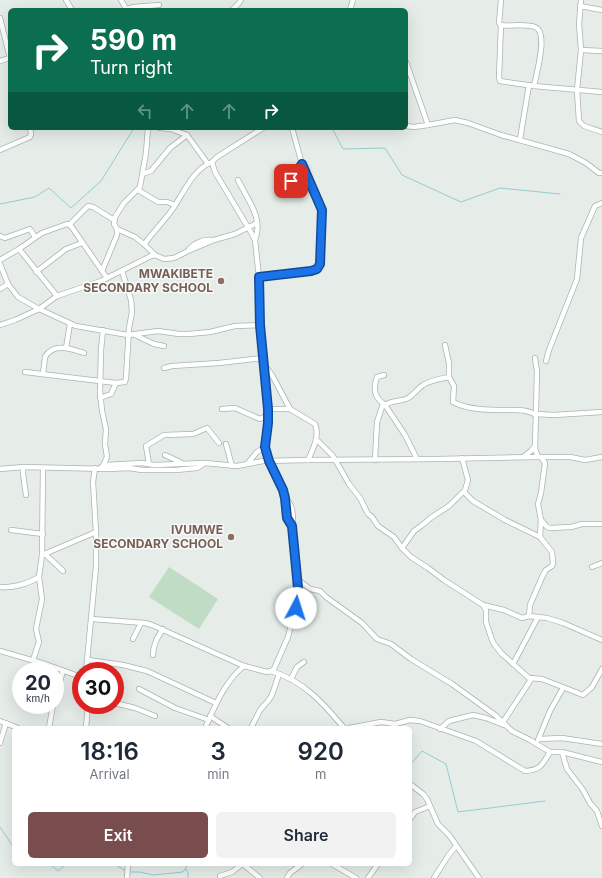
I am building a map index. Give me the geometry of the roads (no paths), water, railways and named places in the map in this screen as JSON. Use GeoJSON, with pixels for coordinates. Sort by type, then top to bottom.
{"type":"FeatureCollection","features":[{"type":"Feature","properties":{"kind":"street"},"geometry":{"type":"LineString","coordinates":[[234,8],[241,0]]}},
{"type":"Feature","properties":{"kind":"street"},"geometry":{"type":"LineString","coordinates":[[501,0],[499,23],[501,25],[499,79],[503,82],[532,86],[602,92]]}},
{"type":"Feature","properties":{"kind":"street"},"geometry":{"type":"LineString","coordinates":[[581,0],[581,50],[577,90],[579,121],[584,126],[602,132]]}},
{"type":"Feature","properties":{"kind":"street"},"geometry":{"type":"LineString","coordinates":[[130,8],[134,6],[159,5]]}},
{"type":"Feature","properties":{"kind":"street"},"geometry":{"type":"LineString","coordinates":[[580,6],[602,10]]}},
{"type":"Feature","properties":{"kind":"street"},"geometry":{"type":"LineString","coordinates":[[0,18],[8,50]]}},
{"type":"Feature","properties":{"kind":"street"},"geometry":{"type":"LineString","coordinates":[[501,25],[526,25],[535,27],[542,35],[541,50],[520,139]]}},
{"type":"Feature","properties":{"kind":"street"},"geometry":{"type":"LineString","coordinates":[[581,50],[602,51]]}},
{"type":"Feature","properties":{"kind":"street"},"geometry":{"type":"LineString","coordinates":[[408,68],[428,125]]}},
{"type":"Feature","properties":{"kind":"street"},"geometry":{"type":"LineString","coordinates":[[408,126],[414,128],[455,120],[460,121],[501,135],[520,139],[569,154],[586,162],[599,173],[602,173]]}},
{"type":"Feature","properties":{"kind":"street"},"geometry":{"type":"LineString","coordinates":[[0,150],[30,137],[30,130]]}},
{"type":"Feature","properties":{"kind":"street"},"geometry":{"type":"LineString","coordinates":[[114,220],[119,209],[138,190],[141,184],[148,130]]}},
{"type":"Feature","properties":{"kind":"street"},"geometry":{"type":"LineString","coordinates":[[176,130],[187,135],[210,163],[255,240],[259,277],[260,325],[268,409],[265,447],[269,461],[285,498],[287,518],[292,526],[297,579],[297,602],[292,624],[279,660],[271,671]]}},
{"type":"Feature","properties":{"kind":"street"},"geometry":{"type":"LineString","coordinates":[[145,245],[175,206],[192,179],[217,157],[260,130]]}},
{"type":"Feature","properties":{"kind":"street"},"geometry":{"type":"LineString","coordinates":[[259,277],[311,271],[317,269],[319,266],[322,210],[302,164],[293,130]]}},
{"type":"Feature","properties":{"kind":"street"},"geometry":{"type":"LineString","coordinates":[[142,174],[151,171],[168,150],[187,135]]}},
{"type":"Feature","properties":{"kind":"street"},"geometry":{"type":"LineString","coordinates":[[238,180],[255,212],[258,232],[255,240]]}},
{"type":"Feature","properties":{"kind":"street"},"geometry":{"type":"LineString","coordinates":[[138,190],[158,202],[167,202],[175,206]]}},
{"type":"Feature","properties":{"kind":"street"},"geometry":{"type":"LineString","coordinates":[[546,361],[577,280],[581,238],[595,206],[602,203]]}},
{"type":"Feature","properties":{"kind":"street"},"geometry":{"type":"LineString","coordinates":[[0,260],[19,249],[35,237],[54,228],[67,224],[69,225],[88,206],[93,207],[114,220],[117,229],[116,238],[102,271]]}},
{"type":"Feature","properties":{"kind":"street"},"geometry":{"type":"LineString","coordinates":[[117,229],[135,237],[155,255],[164,259],[174,258],[257,223]]}},
{"type":"Feature","properties":{"kind":"street"},"geometry":{"type":"LineString","coordinates":[[69,225],[107,278]]}},
{"type":"Feature","properties":{"kind":"street"},"geometry":{"type":"LineString","coordinates":[[0,236],[5,238],[30,229],[35,237]]}},
{"type":"Feature","properties":{"kind":"street"},"geometry":{"type":"LineString","coordinates":[[36,272],[66,249],[82,243]]}},
{"type":"Feature","properties":{"kind":"street"},"geometry":{"type":"LineString","coordinates":[[19,249],[36,272],[57,296]]}},
{"type":"Feature","properties":{"kind":"street"},"geometry":{"type":"LineString","coordinates":[[0,325],[39,309],[57,296],[107,278],[155,255]]}},
{"type":"Feature","properties":{"kind":"street"},"geometry":{"type":"LineString","coordinates":[[0,264],[8,284],[18,297],[70,324],[104,330],[114,334],[128,335],[158,331],[189,334],[210,332],[234,326],[260,325]]}},
{"type":"Feature","properties":{"kind":"street"},"geometry":{"type":"LineString","coordinates":[[25,372],[116,384],[123,383],[126,380],[128,335],[132,312],[122,271]]}},
{"type":"Feature","properties":{"kind":"street"},"geometry":{"type":"LineString","coordinates":[[0,288],[8,284]]}},
{"type":"Feature","properties":{"kind":"street"},"geometry":{"type":"LineString","coordinates":[[66,348],[70,324]]}},
{"type":"Feature","properties":{"kind":"street"},"geometry":{"type":"LineString","coordinates":[[104,330],[101,350],[100,398],[106,429],[105,444],[107,457],[99,468],[93,482],[96,532],[96,567],[88,660],[148,671],[216,703]]}},
{"type":"Feature","properties":{"kind":"street"},"geometry":{"type":"LineString","coordinates":[[135,335],[154,344],[164,346]]}},
{"type":"Feature","properties":{"kind":"street"},"geometry":{"type":"LineString","coordinates":[[445,345],[450,377],[454,386],[453,400],[455,403],[464,406],[497,410],[526,410],[536,414],[554,415],[602,412]]}},
{"type":"Feature","properties":{"kind":"street"},"geometry":{"type":"LineString","coordinates":[[43,374],[46,354],[57,348],[66,348],[84,354]]}},
{"type":"Feature","properties":{"kind":"street"},"geometry":{"type":"LineString","coordinates":[[535,358],[537,371],[535,450],[545,463],[538,504],[541,520],[540,537]]}},
{"type":"Feature","properties":{"kind":"street"},"geometry":{"type":"LineString","coordinates":[[164,368],[177,365],[263,360]]}},
{"type":"Feature","properties":{"kind":"street"},"geometry":{"type":"LineString","coordinates":[[263,360],[290,409]]}},
{"type":"Feature","properties":{"kind":"street"},"geometry":{"type":"LineString","coordinates":[[384,375],[377,377],[374,389],[376,396],[405,434],[417,459]]}},
{"type":"Feature","properties":{"kind":"street"},"geometry":{"type":"LineString","coordinates":[[375,460],[378,422],[384,405],[409,397],[422,385],[450,377]]}},
{"type":"Feature","properties":{"kind":"street"},"geometry":{"type":"LineString","coordinates":[[100,398],[111,394],[116,384]]}},
{"type":"Feature","properties":{"kind":"street"},"geometry":{"type":"LineString","coordinates":[[222,409],[235,408],[260,419],[268,415]]}},
{"type":"Feature","properties":{"kind":"street"},"geometry":{"type":"LineString","coordinates":[[268,409],[290,409],[315,424],[316,440],[308,460]]}},
{"type":"Feature","properties":{"kind":"street"},"geometry":{"type":"LineString","coordinates":[[148,464],[146,446],[164,435],[193,434],[207,428],[218,443]]}},
{"type":"Feature","properties":{"kind":"street"},"geometry":{"type":"LineString","coordinates":[[316,440],[330,452],[349,484],[360,498],[368,514],[372,516],[378,526],[396,539],[411,557],[483,605],[504,610],[521,618],[529,616],[547,618],[563,623],[602,640]]}},
{"type":"Feature","properties":{"kind":"street"},"geometry":{"type":"LineString","coordinates":[[226,444],[232,466]]}},
{"type":"Feature","properties":{"kind":"street"},"geometry":{"type":"LineString","coordinates":[[523,457],[532,451],[535,445]]}},
{"type":"Feature","properties":{"kind":"street"},"geometry":{"type":"LineString","coordinates":[[248,463],[257,452],[265,447]]}},
{"type":"Feature","properties":{"kind":"street"},"geometry":{"type":"LineString","coordinates":[[165,455],[183,464]]}},
{"type":"Feature","properties":{"kind":"street"},"geometry":{"type":"LineString","coordinates":[[99,468],[148,464],[205,463],[232,466],[269,461],[308,460],[523,457],[570,457],[585,460],[602,457]]}},
{"type":"Feature","properties":{"kind":"street"},"geometry":{"type":"LineString","coordinates":[[402,548],[414,531],[449,506],[464,492],[468,480],[462,458]]}},
{"type":"Feature","properties":{"kind":"street"},"geometry":{"type":"LineString","coordinates":[[274,470],[280,461]]}},
{"type":"Feature","properties":{"kind":"street"},"geometry":{"type":"LineString","coordinates":[[0,469],[23,467],[176,470],[197,468],[205,463]]}},
{"type":"Feature","properties":{"kind":"street"},"geometry":{"type":"LineString","coordinates":[[23,467],[26,495]]}},
{"type":"Feature","properties":{"kind":"street"},"geometry":{"type":"LineString","coordinates":[[33,660],[39,642],[36,629],[42,599],[39,577],[44,554],[43,468]]}},
{"type":"Feature","properties":{"kind":"street"},"geometry":{"type":"LineString","coordinates":[[464,492],[473,501],[505,520],[540,537],[552,552],[552,566],[545,572],[530,605],[529,616]]}},
{"type":"Feature","properties":{"kind":"street"},"geometry":{"type":"LineString","coordinates":[[541,520],[550,528],[571,527],[582,524],[602,524]]}},
{"type":"Feature","properties":{"kind":"street"},"geometry":{"type":"LineString","coordinates":[[11,530],[43,534]]}},
{"type":"Feature","properties":{"kind":"street"},"geometry":{"type":"LineString","coordinates":[[44,554],[96,532]]}},
{"type":"Feature","properties":{"kind":"street"},"geometry":{"type":"LineString","coordinates":[[44,554],[63,571]]}},
{"type":"Feature","properties":{"kind":"street"},"geometry":{"type":"LineString","coordinates":[[592,567],[602,563]]}},
{"type":"Feature","properties":{"kind":"street"},"geometry":{"type":"LineString","coordinates":[[0,587],[13,587],[30,582],[39,577]]}},
{"type":"Feature","properties":{"kind":"street"},"geometry":{"type":"LineString","coordinates":[[297,579],[310,589],[322,592],[326,597],[362,623],[377,639],[391,644],[411,659],[452,684],[512,731],[550,752],[562,752],[602,762]]}},
{"type":"Feature","properties":{"kind":"street"},"geometry":{"type":"LineString","coordinates":[[483,605],[486,610],[486,622],[494,644],[502,654],[526,675],[532,678],[542,679],[582,695],[592,687],[602,669]]}},
{"type":"Feature","properties":{"kind":"street"},"geometry":{"type":"LineString","coordinates":[[513,664],[538,617]]}},
{"type":"Feature","properties":{"kind":"street"},"geometry":{"type":"LineString","coordinates":[[92,619],[152,625],[244,666],[263,671],[271,671],[291,679],[301,684],[309,691],[342,726]]}},
{"type":"Feature","properties":{"kind":"street"},"geometry":{"type":"LineString","coordinates":[[133,639],[141,623]]}},
{"type":"Feature","properties":{"kind":"street"},"geometry":{"type":"LineString","coordinates":[[153,655],[153,647],[163,630]]}},
{"type":"Feature","properties":{"kind":"street"},"geometry":{"type":"LineString","coordinates":[[0,651],[38,662]]}},
{"type":"Feature","properties":{"kind":"street"},"geometry":{"type":"LineString","coordinates":[[291,679],[297,667],[304,662]]}},
{"type":"Feature","properties":{"kind":"street"},"geometry":{"type":"LineString","coordinates":[[206,726],[216,703],[233,676],[244,666]]}},
{"type":"Feature","properties":{"kind":"street"},"geometry":{"type":"LineString","coordinates":[[252,726],[260,710],[271,698],[279,674]]}},
{"type":"Feature","properties":{"kind":"street"},"geometry":{"type":"LineString","coordinates":[[504,724],[532,678]]}},
{"type":"Feature","properties":{"kind":"street"},"geometry":{"type":"LineString","coordinates":[[537,745],[550,711],[563,688]]}},
{"type":"Feature","properties":{"kind":"street"},"geometry":{"type":"LineString","coordinates":[[139,689],[175,708],[210,718],[224,726]]}},
{"type":"Feature","properties":{"kind":"street"},"geometry":{"type":"LineString","coordinates":[[124,705],[155,716]]}},
{"type":"Feature","properties":{"kind":"street"},"geometry":{"type":"LineString","coordinates":[[49,726],[51,714]]}},
{"type":"Feature","properties":{"kind":"street"},"geometry":{"type":"LineString","coordinates":[[86,726],[87,714]]}},
{"type":"Feature","properties":{"kind":"street"},"geometry":{"type":"LineString","coordinates":[[440,729],[448,721],[473,715],[504,724]]}},
{"type":"Feature","properties":{"kind":"street"},"geometry":{"type":"LineString","coordinates":[[359,726],[380,722],[395,724],[410,720],[427,724],[476,741],[525,771],[533,770],[541,766],[550,752]]}},
{"type":"Feature","properties":{"kind":"street"},"geometry":{"type":"LineString","coordinates":[[0,721],[13,726]]}},
{"type":"Feature","properties":{"kind":"street"},"geometry":{"type":"LineString","coordinates":[[0,743],[6,723]]}},
{"type":"Feature","properties":{"kind":"street"},"geometry":{"type":"LineString","coordinates":[[539,739],[562,738],[602,744]]}},
{"type":"Feature","properties":{"kind":"street"},"geometry":{"type":"LineString","coordinates":[[562,752],[567,769],[597,811],[602,826]]}},
{"type":"Feature","properties":{"kind":"street"},"geometry":{"type":"LineString","coordinates":[[412,786],[423,794],[438,824],[449,834],[479,878]]}},
{"type":"Feature","properties":{"kind":"street"},"geometry":{"type":"LineString","coordinates":[[412,816],[415,812],[430,806]]}},
{"type":"Feature","properties":{"kind":"street"},"geometry":{"type":"LineString","coordinates":[[434,878],[456,846]]}},
{"type":"Feature","properties":{"kind":"street"},"geometry":{"type":"LineString","coordinates":[[127,876],[128,866]]}},
{"type":"Feature","properties":{"kind":"street"},"geometry":{"type":"LineString","coordinates":[[220,876],[232,872],[240,866]]}},
{"type":"Feature","properties":{"kind":"street"},"geometry":{"type":"LineString","coordinates":[[245,866],[260,878]]}},
{"type":"Feature","properties":{"kind":"street"},"geometry":{"type":"LineString","coordinates":[[287,878],[290,873],[299,866]]}},
{"type":"Feature","properties":{"kind":"street"},"geometry":{"type":"LineString","coordinates":[[335,866],[356,878]]}},
{"type":"Feature","properties":{"kind":"street"},"geometry":{"type":"LineString","coordinates":[[368,878],[377,866]]}},
{"type":"Feature","properties":{"kind":"waterway"},"geometry":{"type":"LineString","coordinates":[[0,204],[35,197],[49,188],[71,208],[101,181],[133,130]]}},
{"type":"Feature","properties":{"kind":"waterway"},"geometry":{"type":"LineString","coordinates":[[333,130],[343,149],[385,148],[402,175],[461,202],[500,188],[560,194]]}},
{"type":"Feature","properties":{"kind":"waterway"},"geometry":{"type":"LineString","coordinates":[[412,763],[422,751],[446,764],[458,812],[545,801]]}},
{"type":"Feature","properties":{"kind":"waterway"},"geometry":{"type":"LineString","coordinates":[[0,827],[12,845]]}},
{"type":"Feature","properties":{"kind":"waterway"},"geometry":{"type":"LineString","coordinates":[[52,866],[58,871],[64,866]]}},
{"type":"Feature","properties":{"kind":"waterway"},"geometry":{"type":"LineString","coordinates":[[117,866],[126,871]]}},
{"type":"Feature","properties":{"kind":"waterway"},"geometry":{"type":"LineString","coordinates":[[129,872],[140,872],[153,875],[183,872],[187,866]]}},
{"type":"Feature","properties":{"kind":"waterway"},"geometry":{"type":"LineString","coordinates":[[186,869],[188,878]]}},
{"type":"Feature","properties":{"kind":"place","name":"MWAKIBETE SECONDARY SCHOOL"},"geometry":{"type":"Point","coordinates":[221,281]}},
{"type":"Feature","properties":{"kind":"place","name":"IVUMWE SECONDARY SCHOOL"},"geometry":{"type":"Point","coordinates":[231,537]}}]}
